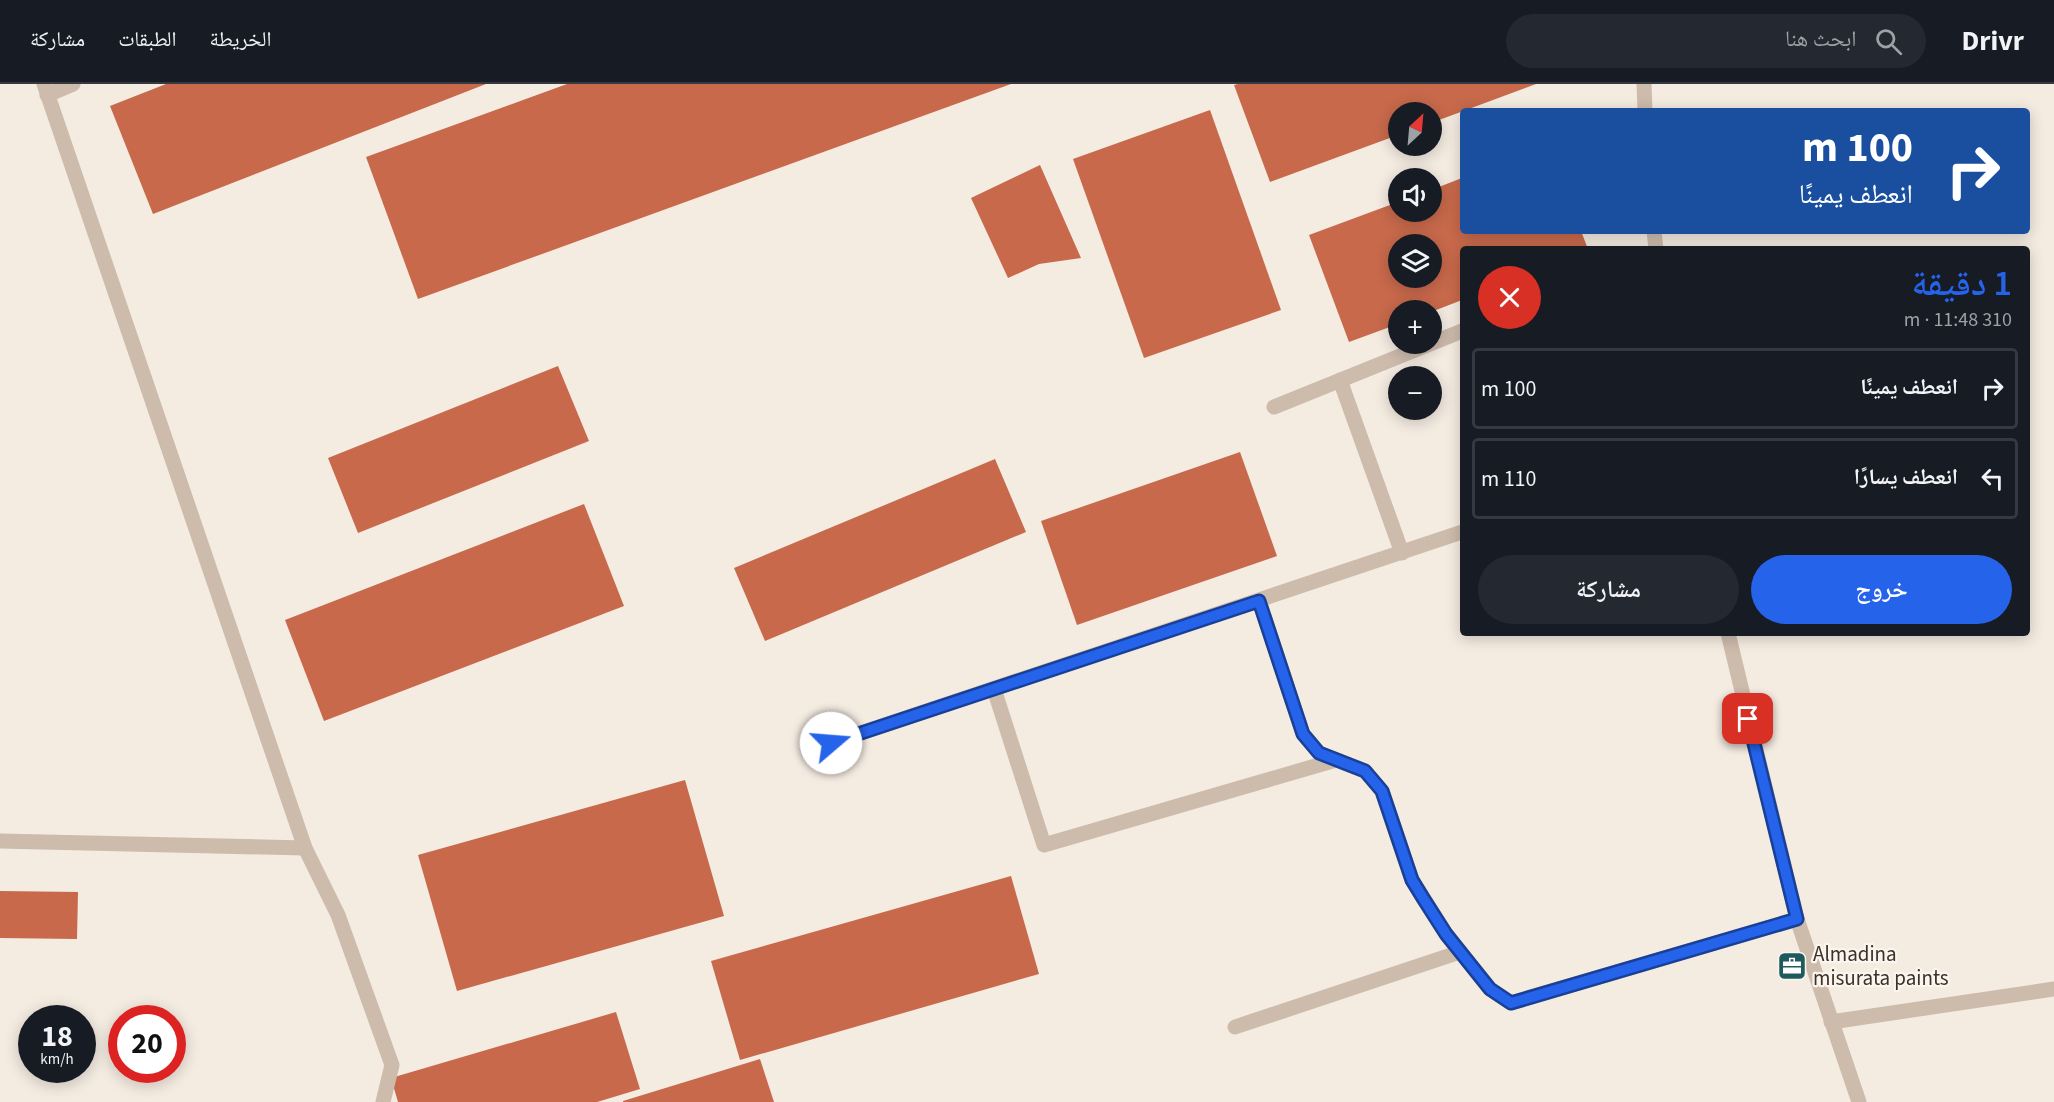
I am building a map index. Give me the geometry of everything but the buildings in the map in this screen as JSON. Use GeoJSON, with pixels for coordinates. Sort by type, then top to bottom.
{"type":"FeatureCollection","features":[{"type":"Feature","properties":{"kind":"street"},"geometry":{"type":"LineString","coordinates":[[73,84],[45,89],[305,848],[338,915],[392,1065],[383,1102]]}},
{"type":"Feature","properties":{"kind":"street"},"geometry":{"type":"LineString","coordinates":[[1644,84],[1645,108]]}},
{"type":"Feature","properties":{"kind":"street"},"geometry":{"type":"LineString","coordinates":[[1274,407],[1460,332]]}},
{"type":"Feature","properties":{"kind":"street"},"geometry":{"type":"LineString","coordinates":[[1340,380],[1402,553]]}},
{"type":"Feature","properties":{"kind":"street"},"geometry":{"type":"LineString","coordinates":[[831,743],[1460,533]]}},
{"type":"Feature","properties":{"kind":"street"},"geometry":{"type":"LineString","coordinates":[[1259,601],[1303,734],[1319,753],[1365,771],[1382,791],[1412,880],[1446,934],[1490,989],[1511,1003],[1797,919]]}},
{"type":"Feature","properties":{"kind":"street"},"geometry":{"type":"LineString","coordinates":[[1729,636],[1797,919],[1858,1102]]}},
{"type":"Feature","properties":{"kind":"street"},"geometry":{"type":"LineString","coordinates":[[994,689],[1044,845],[1336,760]]}},
{"type":"Feature","properties":{"kind":"street"},"geometry":{"type":"LineString","coordinates":[[0,841],[305,848]]}},
{"type":"Feature","properties":{"kind":"street"},"geometry":{"type":"LineString","coordinates":[[1235,1027],[1461,952]]}},
{"type":"Feature","properties":{"kind":"street"},"geometry":{"type":"LineString","coordinates":[[1831,1022],[2054,989]]}},
{"type":"Feature","properties":{"kind":"place","name":"Almadina misurata paints"},"geometry":{"type":"Point","coordinates":[1792,966]}},
{"type":"Feature","properties":{"kind":"route"},"geometry":{"type":"LineString","coordinates":[[831,743],[1259,601],[1303,734],[1319,753],[1365,771],[1382,791],[1412,880],[1446,934],[1490,989],[1511,1003],[1797,919],[1748,719]]}}]}
